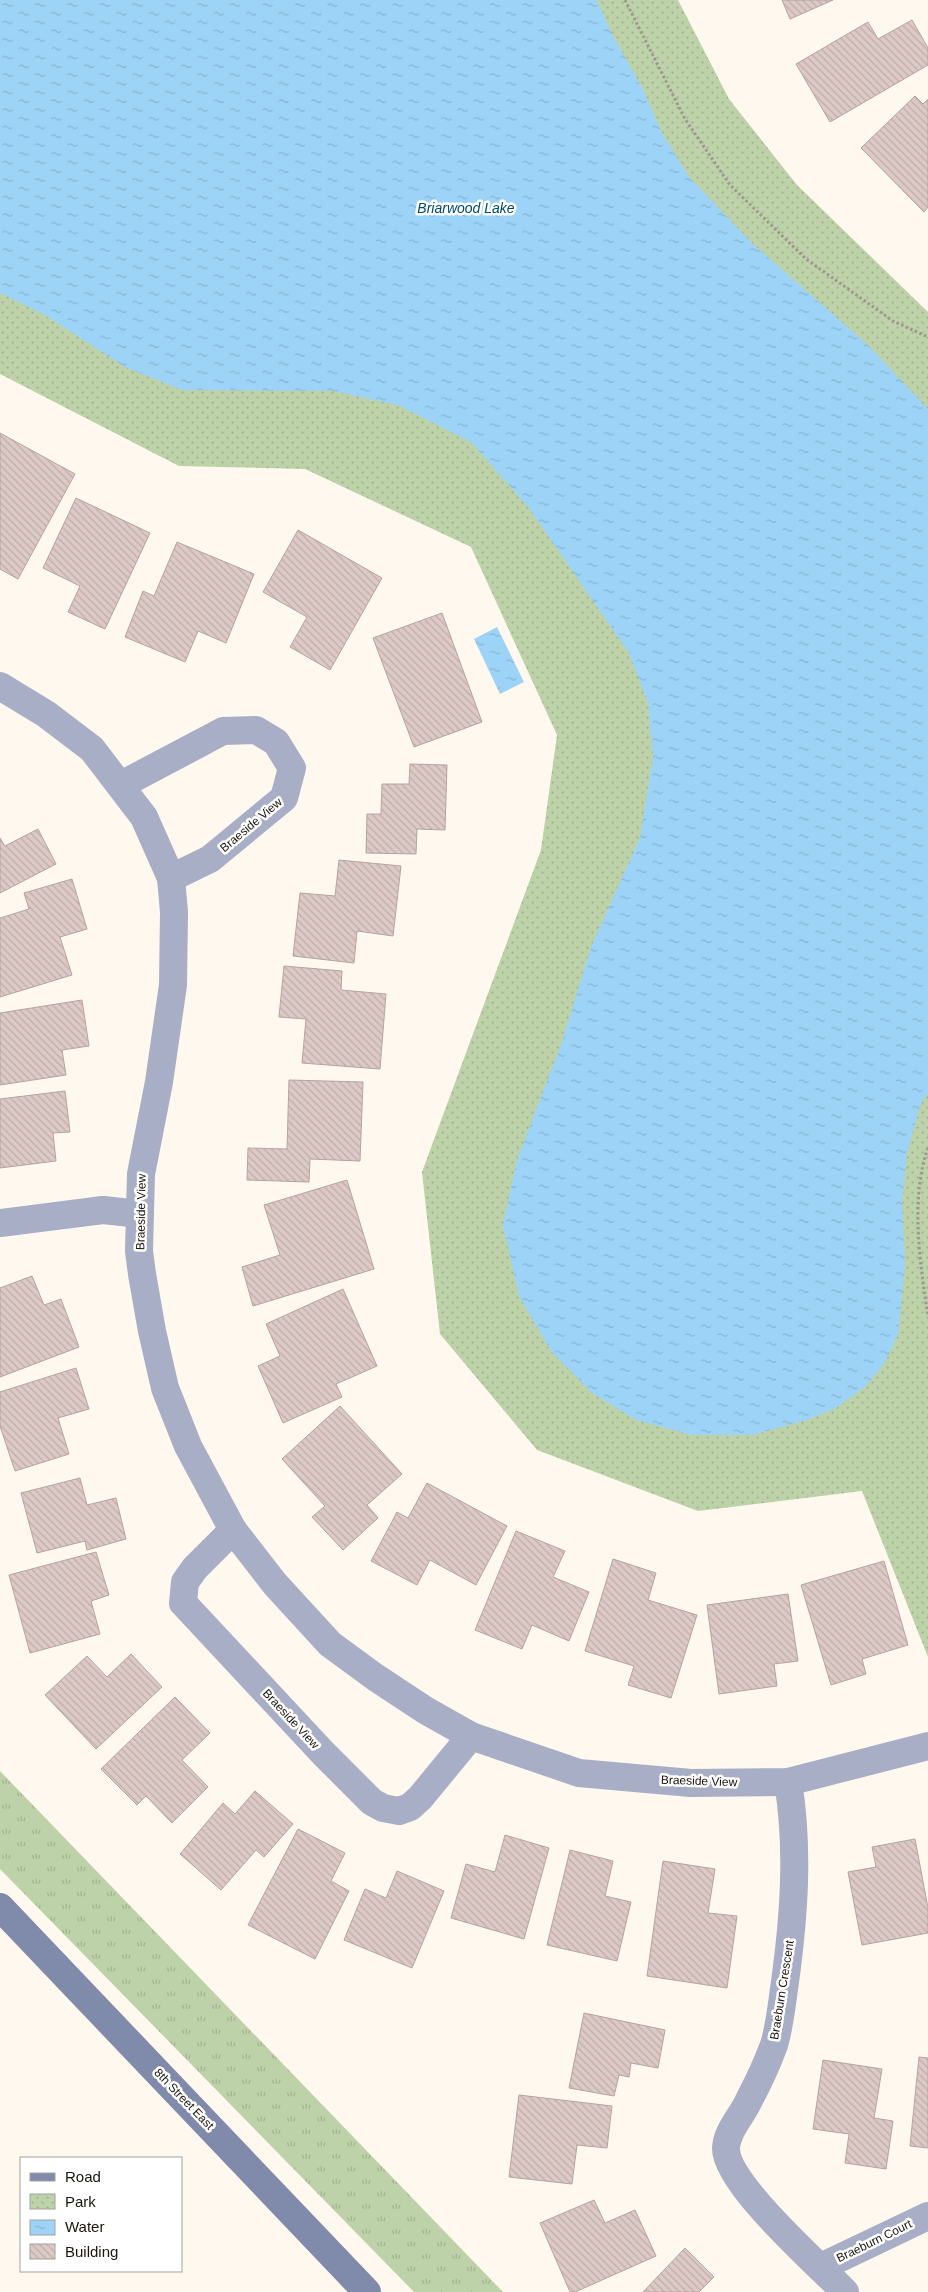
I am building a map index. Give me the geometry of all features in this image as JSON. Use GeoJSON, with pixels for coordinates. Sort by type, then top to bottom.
{"type":"FeatureCollection","features":[{"type":"Feature","properties":{"kind":"main road","name":"8th Street East"},"geometry":{"type":"LineString","coordinates":[[0,1907],[367,2292]]}},
{"type":"Feature","properties":{"kind":"street","name":"Braeside View"},"geometry":{"type":"LineString","coordinates":[[0,686],[46,714],[92,748],[144,817],[171,878],[174,912],[173,985],[159,1082],[141,1174],[139,1251],[142,1274],[165,1388],[188,1446],[232,1530],[275,1584],[330,1644],[375,1677],[471,1736],[579,1773],[691,1784],[788,1782],[928,1746]]}},
{"type":"Feature","properties":{"kind":"street","name":"Braeside View"},"geometry":{"type":"LineString","coordinates":[[121,785],[223,731],[256,730],[276,742],[292,768],[284,798],[210,859],[171,878]]}},
{"type":"Feature","properties":{"kind":"street"},"geometry":{"type":"LineString","coordinates":[[0,1223],[103,1210],[140,1214]]}},
{"type":"Feature","properties":{"kind":"street","name":"Braeside View"},"geometry":{"type":"LineString","coordinates":[[232,1530],[195,1568],[185,1582],[183,1603],[323,1753],[372,1802],[384,1808],[399,1811],[410,1807],[420,1798],[471,1736]]}},
{"type":"Feature","properties":{"kind":"street","name":"Braeburn Crescent"},"geometry":{"type":"LineString","coordinates":[[788,1782],[793,1812],[794,1883],[790,1944],[781,2010],[774,2044],[749,2102],[734,2123],[726,2148],[733,2171],[761,2208],[845,2292]]}},
{"type":"Feature","properties":{"kind":"street","name":"Braeburn Court"},"geometry":{"type":"LineString","coordinates":[[821,2267],[928,2216]]}},
{"type":"Feature","properties":{"kind":"path"},"geometry":{"type":"LineString","coordinates":[[625,0],[685,119],[730,185],[806,259],[893,321],[928,337]]}},
{"type":"Feature","properties":{"kind":"path"},"geometry":{"type":"LineString","coordinates":[[928,1148],[924,1158],[917,1213],[920,1269],[928,1316]]}},
{"type":"Feature","properties":{"kind":"green space","name":"Briarwood Lake"},"geometry":{"type":"Polygon","coordinates":[[[0,0],[678,0],[729,99],[797,185],[928,312],[928,1657],[862,1491],[698,1511],[537,1450],[440,1334],[422,1172],[541,850],[557,735],[471,547],[305,469],[179,466],[0,374],[0,0]]]}},
{"type":"Feature","properties":{"kind":"green space"},"geometry":{"type":"Polygon","coordinates":[[[0,1771],[503,2292],[414,2292],[0,1869],[0,1771]]]}},
{"type":"Feature","properties":{"kind":"water","name":"Briarwood Lake"},"geometry":{"type":"Polygon","coordinates":[[[0,0],[597,0],[611,32],[644,91],[662,133],[689,177],[753,244],[869,346],[928,409],[928,1093],[920,1106],[907,1154],[902,1202],[905,1264],[898,1335],[884,1364],[865,1387],[836,1408],[807,1420],[753,1435],[692,1435],[636,1420],[592,1393],[551,1351],[519,1296],[503,1225],[517,1160],[561,1045],[591,947],[640,838],[653,757],[648,703],[629,653],[529,508],[471,442],[398,405],[333,391],[182,390],[125,367],[45,315],[0,293],[0,0]]]}},
{"type":"Feature","properties":{"kind":"water"},"geometry":{"type":"Polygon","coordinates":[[[497,627],[524,682],[500,694],[474,639],[497,627]]]}},
{"type":"Feature","properties":{"kind":"building"},"geometry":{"type":"Polygon","coordinates":[[[782,0],[833,0],[790,19],[782,0]]]}},
{"type":"Feature","properties":{"kind":"building"},"geometry":{"type":"Polygon","coordinates":[[[912,20],[928,48],[928,65],[830,122],[796,64],[868,22],[878,39],[912,20]]]}},
{"type":"Feature","properties":{"kind":"building"},"geometry":{"type":"Polygon","coordinates":[[[915,96],[923,104],[928,99],[928,207],[924,212],[861,148],[915,96]]]}},
{"type":"Feature","properties":{"kind":"building"},"geometry":{"type":"Polygon","coordinates":[[[0,433],[75,474],[18,579],[0,569],[0,433]]]}},
{"type":"Feature","properties":{"kind":"building"},"geometry":{"type":"Polygon","coordinates":[[[76,498],[150,533],[105,629],[68,612],[80,586],[43,568],[76,498]]]}},
{"type":"Feature","properties":{"kind":"building"},"geometry":{"type":"Polygon","coordinates":[[[298,530],[382,578],[330,670],[290,647],[307,617],[263,592],[298,530]]]}},
{"type":"Feature","properties":{"kind":"building"},"geometry":{"type":"Polygon","coordinates":[[[177,542],[254,574],[226,643],[198,631],[185,662],[125,637],[143,591],[154,596],[177,542]]]}},
{"type":"Feature","properties":{"kind":"building"},"geometry":{"type":"Polygon","coordinates":[[[442,613],[482,722],[414,747],[373,638],[442,613]]]}},
{"type":"Feature","properties":{"kind":"building"},"geometry":{"type":"Polygon","coordinates":[[[410,764],[447,765],[445,830],[417,829],[416,854],[366,853],[367,814],[381,814],[382,784],[409,784],[410,764]]]}},
{"type":"Feature","properties":{"kind":"building"},"geometry":{"type":"Polygon","coordinates":[[[38,829],[56,864],[0,893],[0,838],[5,846],[38,829]]]}},
{"type":"Feature","properties":{"kind":"building"},"geometry":{"type":"Polygon","coordinates":[[[339,860],[401,866],[393,936],[357,931],[354,963],[293,956],[300,893],[335,896],[339,860]]]}},
{"type":"Feature","properties":{"kind":"building"},"geometry":{"type":"Polygon","coordinates":[[[72,879],[87,929],[60,937],[72,975],[0,997],[0,918],[29,909],[24,893],[72,879]]]}},
{"type":"Feature","properties":{"kind":"building"},"geometry":{"type":"Polygon","coordinates":[[[284,966],[342,971],[341,990],[386,994],[380,1069],[302,1063],[306,1019],[279,1017],[284,966]]]}},
{"type":"Feature","properties":{"kind":"building"},"geometry":{"type":"Polygon","coordinates":[[[82,1000],[89,1046],[62,1050],[66,1075],[0,1085],[0,1013],[82,1000]]]}},
{"type":"Feature","properties":{"kind":"building"},"geometry":{"type":"Polygon","coordinates":[[[289,1080],[363,1082],[360,1161],[310,1159],[309,1182],[247,1180],[248,1148],[287,1149],[289,1080]]]}},
{"type":"Feature","properties":{"kind":"building"},"geometry":{"type":"Polygon","coordinates":[[[65,1091],[70,1132],[53,1133],[56,1161],[0,1168],[0,1099],[65,1091]]]}},
{"type":"Feature","properties":{"kind":"building"},"geometry":{"type":"Polygon","coordinates":[[[347,1180],[374,1269],[253,1306],[242,1267],[280,1255],[264,1205],[347,1180]]]}},
{"type":"Feature","properties":{"kind":"building"},"geometry":{"type":"Polygon","coordinates":[[[32,1276],[44,1305],[61,1299],[79,1347],[0,1377],[0,1288],[32,1276]]]}},
{"type":"Feature","properties":{"kind":"building"},"geometry":{"type":"Polygon","coordinates":[[[343,1289],[377,1366],[336,1384],[342,1397],[283,1423],[258,1366],[280,1356],[266,1324],[343,1289]]]}},
{"type":"Feature","properties":{"kind":"building"},"geometry":{"type":"Polygon","coordinates":[[[76,1368],[89,1409],[58,1418],[69,1454],[15,1471],[0,1426],[0,1392],[76,1368]]]}},
{"type":"Feature","properties":{"kind":"building"},"geometry":{"type":"Polygon","coordinates":[[[340,1406],[402,1474],[367,1505],[378,1518],[343,1550],[312,1517],[325,1506],[282,1459],[340,1406]]]}},
{"type":"Feature","properties":{"kind":"building"},"geometry":{"type":"Polygon","coordinates":[[[80,1478],[87,1505],[116,1498],[126,1539],[87,1550],[85,1541],[37,1553],[21,1493],[80,1478]]]}},
{"type":"Feature","properties":{"kind":"building"},"geometry":{"type":"Polygon","coordinates":[[[427,1483],[507,1526],[476,1585],[430,1560],[417,1585],[371,1561],[397,1512],[408,1518],[427,1483]]]}},
{"type":"Feature","properties":{"kind":"building"},"geometry":{"type":"Polygon","coordinates":[[[516,1531],[565,1551],[553,1577],[589,1592],[569,1641],[532,1625],[522,1649],[475,1630],[516,1531]]]}},
{"type":"Feature","properties":{"kind":"building"},"geometry":{"type":"Polygon","coordinates":[[[96,1552],[109,1595],[91,1601],[100,1634],[30,1653],[9,1575],[96,1552]]]}},
{"type":"Feature","properties":{"kind":"building"},"geometry":{"type":"Polygon","coordinates":[[[613,1559],[656,1573],[648,1600],[697,1615],[671,1698],[628,1685],[634,1666],[585,1651],[613,1559]]]}},
{"type":"Feature","properties":{"kind":"building"},"geometry":{"type":"Polygon","coordinates":[[[884,1561],[908,1645],[862,1659],[866,1674],[831,1685],[801,1585],[884,1561]]]}},
{"type":"Feature","properties":{"kind":"building"},"geometry":{"type":"Polygon","coordinates":[[[788,1594],[798,1661],[774,1664],[777,1686],[719,1694],[707,1605],[788,1594]]]}},
{"type":"Feature","properties":{"kind":"building"},"geometry":{"type":"Polygon","coordinates":[[[131,1654],[162,1687],[96,1749],[45,1695],[87,1656],[107,1677],[131,1654]]]}},
{"type":"Feature","properties":{"kind":"building"},"geometry":{"type":"Polygon","coordinates":[[[175,1697],[210,1733],[182,1760],[208,1787],[172,1823],[146,1796],[137,1805],[101,1769],[175,1697]]]}},
{"type":"Feature","properties":{"kind":"building"},"geometry":{"type":"Polygon","coordinates":[[[255,1791],[293,1824],[264,1857],[256,1850],[221,1890],[180,1854],[223,1803],[235,1814],[255,1791]]]}},
{"type":"Feature","properties":{"kind":"building"},"geometry":{"type":"Polygon","coordinates":[[[298,1829],[345,1853],[331,1881],[349,1891],[315,1959],[248,1925],[298,1829]]]}},
{"type":"Feature","properties":{"kind":"building"},"geometry":{"type":"Polygon","coordinates":[[[505,1835],[549,1848],[524,1939],[451,1918],[466,1864],[495,1872],[505,1835]]]}},
{"type":"Feature","properties":{"kind":"building"},"geometry":{"type":"Polygon","coordinates":[[[915,1839],[928,1908],[928,1933],[862,1945],[848,1872],[876,1867],[872,1847],[915,1839]]]}},
{"type":"Feature","properties":{"kind":"building"},"geometry":{"type":"Polygon","coordinates":[[[570,1850],[613,1861],[605,1896],[631,1902],[617,1961],[547,1945],[570,1850]]]}},
{"type":"Feature","properties":{"kind":"building"},"geometry":{"type":"Polygon","coordinates":[[[663,1861],[715,1869],[708,1913],[737,1916],[727,1988],[647,1976],[663,1861]]]}},
{"type":"Feature","properties":{"kind":"building"},"geometry":{"type":"Polygon","coordinates":[[[397,1871],[444,1891],[412,1968],[344,1940],[365,1889],[386,1898],[397,1871]]]}},
{"type":"Feature","properties":{"kind":"building"},"geometry":{"type":"Polygon","coordinates":[[[584,2013],[665,2030],[658,2068],[631,2063],[629,2077],[619,2075],[614,2096],[569,2088],[584,2013]]]}},
{"type":"Feature","properties":{"kind":"building"},"geometry":{"type":"Polygon","coordinates":[[[919,2057],[928,2058],[928,2148],[910,2146],[919,2057]]]}},
{"type":"Feature","properties":{"kind":"building"},"geometry":{"type":"Polygon","coordinates":[[[823,2060],[882,2069],[874,2118],[893,2121],[886,2169],[845,2163],[849,2134],[813,2129],[823,2060]]]}},
{"type":"Feature","properties":{"kind":"building"},"geometry":{"type":"Polygon","coordinates":[[[519,2095],[612,2106],[607,2148],[577,2145],[572,2184],[509,2177],[519,2095]]]}},
{"type":"Feature","properties":{"kind":"building"},"geometry":{"type":"Polygon","coordinates":[[[594,2200],[605,2223],[635,2210],[656,2256],[575,2292],[570,2292],[540,2223],[594,2200]]]}},
{"type":"Feature","properties":{"kind":"building"},"geometry":{"type":"Polygon","coordinates":[[[685,2248],[714,2277],[699,2292],[643,2292],[685,2248]]]}}]}
